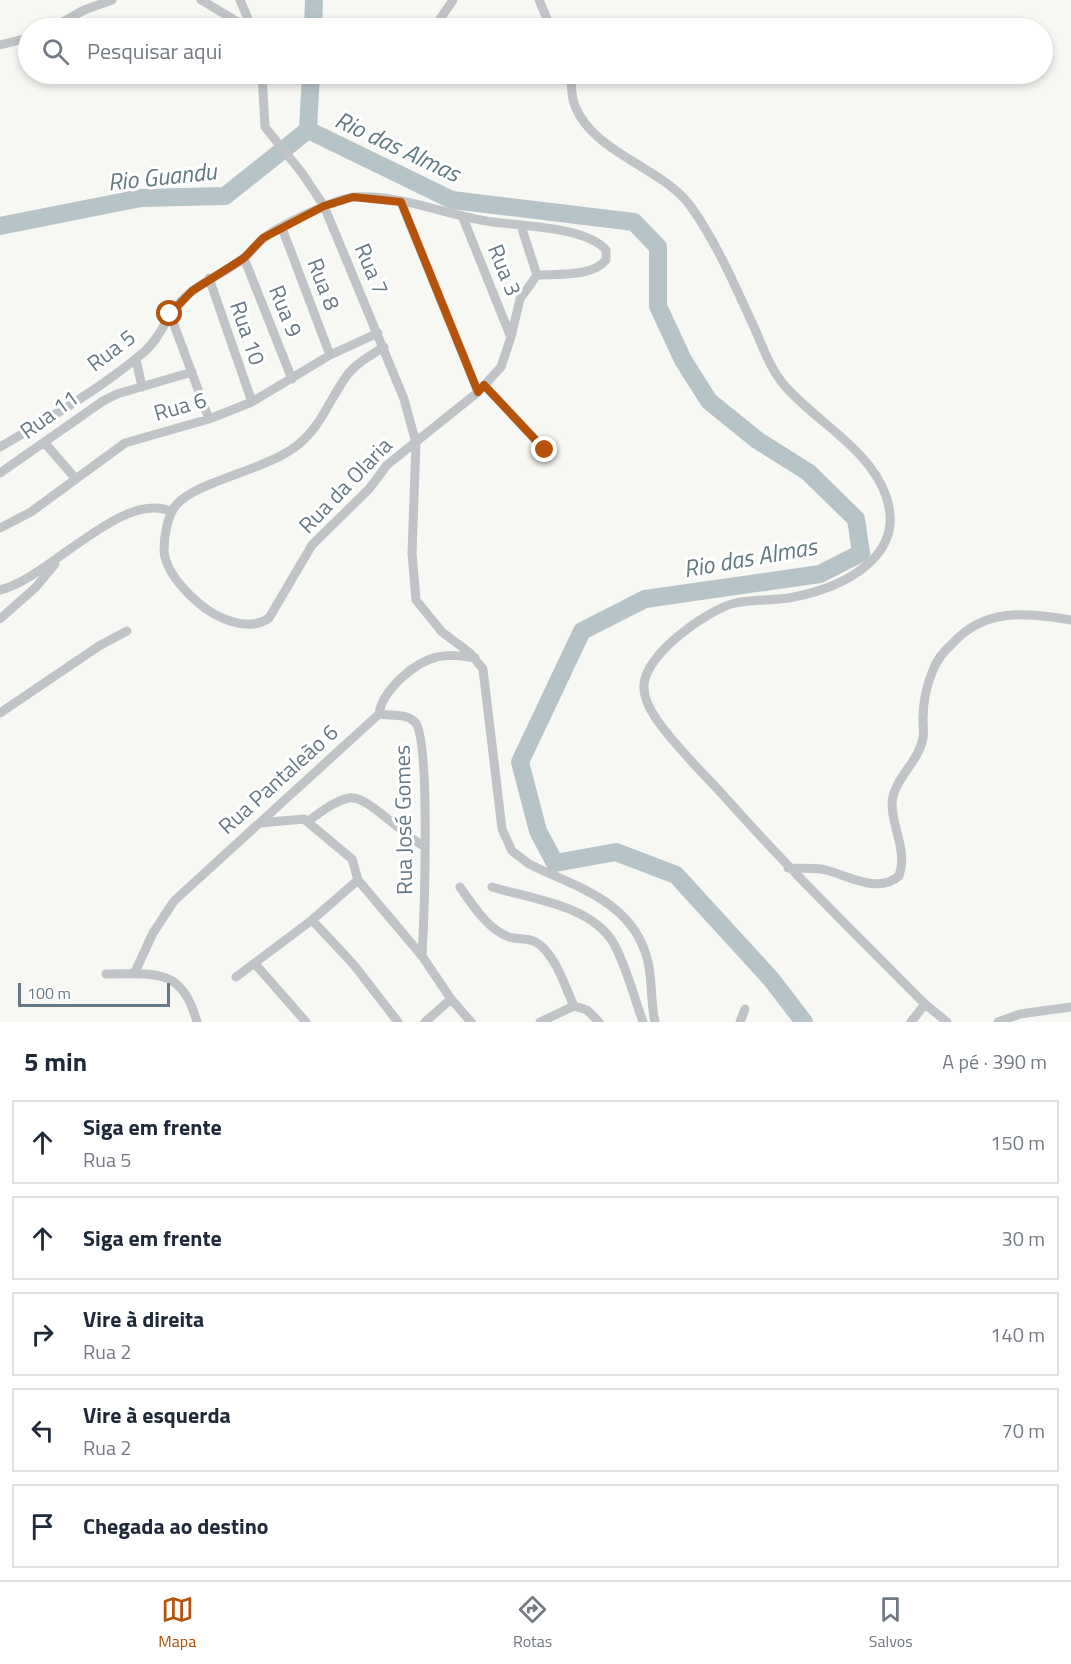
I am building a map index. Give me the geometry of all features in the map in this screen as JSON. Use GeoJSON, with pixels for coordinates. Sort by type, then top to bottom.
{"type":"FeatureCollection","features":[{"type":"Feature","properties":{"kind":"street"},"geometry":{"type":"LineString","coordinates":[[70,18],[112,0]]}},
{"type":"Feature","properties":{"kind":"street"},"geometry":{"type":"LineString","coordinates":[[201,0],[232,18]]}},
{"type":"Feature","properties":{"kind":"street"},"geometry":{"type":"LineString","coordinates":[[240,0],[246,18]]}},
{"type":"Feature","properties":{"kind":"street"},"geometry":{"type":"LineString","coordinates":[[441,18],[453,0]]}},
{"type":"Feature","properties":{"kind":"street"},"geometry":{"type":"LineString","coordinates":[[538,1],[546,18]]}},
{"type":"Feature","properties":{"kind":"street"},"geometry":{"type":"LineString","coordinates":[[0,45],[18,40]]}},
{"type":"Feature","properties":{"kind":"street","name":"Rua 7"},"geometry":{"type":"LineString","coordinates":[[263,84],[265,127],[302,172],[324,206],[404,399],[416,442],[412,553],[416,600],[442,632],[475,658]]}},
{"type":"Feature","properties":{"kind":"street"},"geometry":{"type":"LineString","coordinates":[[572,84],[575,106],[585,122],[603,140],[672,187],[689,204],[722,261],[773,371],[814,416],[858,454],[876,474],[888,502],[890,535],[884,548],[870,563],[846,578],[808,593],[734,603],[720,608],[693,625],[660,652],[649,669],[644,684],[648,704],[657,720],[788,868],[925,1004],[947,1022]]}},
{"type":"Feature","properties":{"kind":"street","name":"Rua 5"},"geometry":{"type":"LineString","coordinates":[[0,447],[136,359],[156,340],[170,314],[208,278],[244,258],[263,238],[324,206],[353,197],[401,202]]}},
{"type":"Feature","properties":{"kind":"street"},"geometry":{"type":"LineString","coordinates":[[401,202],[463,218],[547,228],[594,241],[606,250],[608,256],[602,265],[576,273],[537,275],[521,225]]}},
{"type":"Feature","properties":{"kind":"street"},"geometry":{"type":"LineString","coordinates":[[401,202],[481,389],[545,450]]}},
{"type":"Feature","properties":{"kind":"street","name":"Rua 3"},"geometry":{"type":"LineString","coordinates":[[463,218],[511,338]]}},
{"type":"Feature","properties":{"kind":"street","name":"Rua 8"},"geometry":{"type":"LineString","coordinates":[[282,228],[330,355]]}},
{"type":"Feature","properties":{"kind":"street","name":"Rua 9"},"geometry":{"type":"LineString","coordinates":[[244,258],[292,379]]}},
{"type":"Feature","properties":{"kind":"street","name":"Rua da Olaria"},"geometry":{"type":"LineString","coordinates":[[172,512],[165,539],[165,561],[175,578],[213,614],[247,625],[260,624],[275,611],[292,575],[312,545],[369,489],[387,465],[481,389],[501,367],[511,338],[520,299],[537,275]]}},
{"type":"Feature","properties":{"kind":"street","name":"Rua 10"},"geometry":{"type":"LineString","coordinates":[[208,278],[252,402]]}},
{"type":"Feature","properties":{"kind":"street"},"geometry":{"type":"LineString","coordinates":[[170,314],[209,419]]}},
{"type":"Feature","properties":{"kind":"street","name":"Rua 6"},"geometry":{"type":"LineString","coordinates":[[0,528],[31,512],[125,443],[209,419],[252,402],[330,355],[378,333]]}},
{"type":"Feature","properties":{"kind":"street"},"geometry":{"type":"LineString","coordinates":[[0,590],[21,582],[119,518],[137,509],[154,506],[172,512],[188,495],[273,460],[296,447],[317,426],[349,374],[359,363],[384,347]]}},
{"type":"Feature","properties":{"kind":"street"},"geometry":{"type":"LineString","coordinates":[[136,359],[142,387]]}},
{"type":"Feature","properties":{"kind":"street","name":"Rua 11"},"geometry":{"type":"LineString","coordinates":[[0,473],[90,408],[117,394],[192,372]]}},
{"type":"Feature","properties":{"kind":"street"},"geometry":{"type":"LineString","coordinates":[[44,442],[75,478]]}},
{"type":"Feature","properties":{"kind":"street"},"geometry":{"type":"LineString","coordinates":[[0,619],[36,588],[60,557]]}},
{"type":"Feature","properties":{"kind":"street"},"geometry":{"type":"LineString","coordinates":[[788,868],[825,870],[868,883],[886,883],[900,876],[903,861],[892,801],[898,783],[912,766],[923,739],[924,708],[934,668],[939,660],[969,628],[995,616],[1023,613],[1071,620]]}},
{"type":"Feature","properties":{"kind":"street"},"geometry":{"type":"LineString","coordinates":[[0,713],[99,646],[127,631]]}},
{"type":"Feature","properties":{"kind":"street","name":"Rua Pantaleão 6"},"geometry":{"type":"LineString","coordinates":[[134,974],[153,933],[174,901],[380,714],[381,704],[391,690],[426,661],[440,656],[475,658]]}},
{"type":"Feature","properties":{"kind":"street"},"geometry":{"type":"LineString","coordinates":[[475,658],[487,680],[500,810],[506,841],[520,858],[529,864],[597,895],[631,927],[647,958],[655,1022]]}},
{"type":"Feature","properties":{"kind":"street","name":"Rua José Gomes"},"geometry":{"type":"LineString","coordinates":[[380,714],[406,717],[413,720],[419,730],[426,814],[422,956]]}},
{"type":"Feature","properties":{"kind":"street"},"geometry":{"type":"LineString","coordinates":[[308,821],[337,803],[354,798],[370,803],[392,825],[424,846]]}},
{"type":"Feature","properties":{"kind":"street"},"geometry":{"type":"LineString","coordinates":[[260,823],[299,819],[308,821],[352,859],[358,880],[422,956],[451,999],[471,1022]]}},
{"type":"Feature","properties":{"kind":"street"},"geometry":{"type":"LineString","coordinates":[[236,977],[256,965],[358,880]]}},
{"type":"Feature","properties":{"kind":"street"},"geometry":{"type":"LineString","coordinates":[[460,887],[490,924],[508,937],[530,939],[543,948],[574,1006]]}},
{"type":"Feature","properties":{"kind":"street"},"geometry":{"type":"LineString","coordinates":[[492,887],[578,913],[601,929],[614,945],[643,1022]]}},
{"type":"Feature","properties":{"kind":"street"},"geometry":{"type":"LineString","coordinates":[[312,920],[354,965],[398,1022]]}},
{"type":"Feature","properties":{"kind":"street"},"geometry":{"type":"LineString","coordinates":[[256,965],[306,1022]]}},
{"type":"Feature","properties":{"kind":"street"},"geometry":{"type":"LineString","coordinates":[[106,974],[160,976],[179,984],[190,998],[197,1022]]}},
{"type":"Feature","properties":{"kind":"street"},"geometry":{"type":"LineString","coordinates":[[425,1022],[451,999]]}},
{"type":"Feature","properties":{"kind":"street"},"geometry":{"type":"LineString","coordinates":[[911,1022],[925,1004]]}},
{"type":"Feature","properties":{"kind":"street"},"geometry":{"type":"LineString","coordinates":[[540,1022],[574,1006],[587,1010],[599,1022]]}},
{"type":"Feature","properties":{"kind":"street"},"geometry":{"type":"LineString","coordinates":[[998,1022],[1020,1014],[1071,1007]]}},
{"type":"Feature","properties":{"kind":"street"},"geometry":{"type":"LineString","coordinates":[[740,1022],[745,1009]]}},
{"type":"Feature","properties":{"kind":"waterway","name":"Rio das Almas"},"geometry":{"type":"LineString","coordinates":[[313,18],[314,0]]}},
{"type":"Feature","properties":{"kind":"waterway","name":"Rio das Almas"},"geometry":{"type":"LineString","coordinates":[[310,84],[308,130],[452,200],[634,222],[658,247],[658,306],[683,360],[709,401],[757,440],[808,472],[856,519],[861,553],[820,574],[645,599],[582,631],[520,762],[538,831],[555,863],[616,852],[676,875],[771,979],[804,1022]]}},
{"type":"Feature","properties":{"kind":"waterway","name":"Rio Guandu"},"geometry":{"type":"LineString","coordinates":[[0,226],[141,198],[225,196],[308,130]]}},
{"type":"Feature","properties":{"kind":"route"},"geometry":{"type":"LineString","coordinates":[[170,314],[192,291],[208,278],[244,258],[263,238],[324,206],[353,197],[390,199],[401,202],[478,392],[484,385],[545,450]]}}]}
